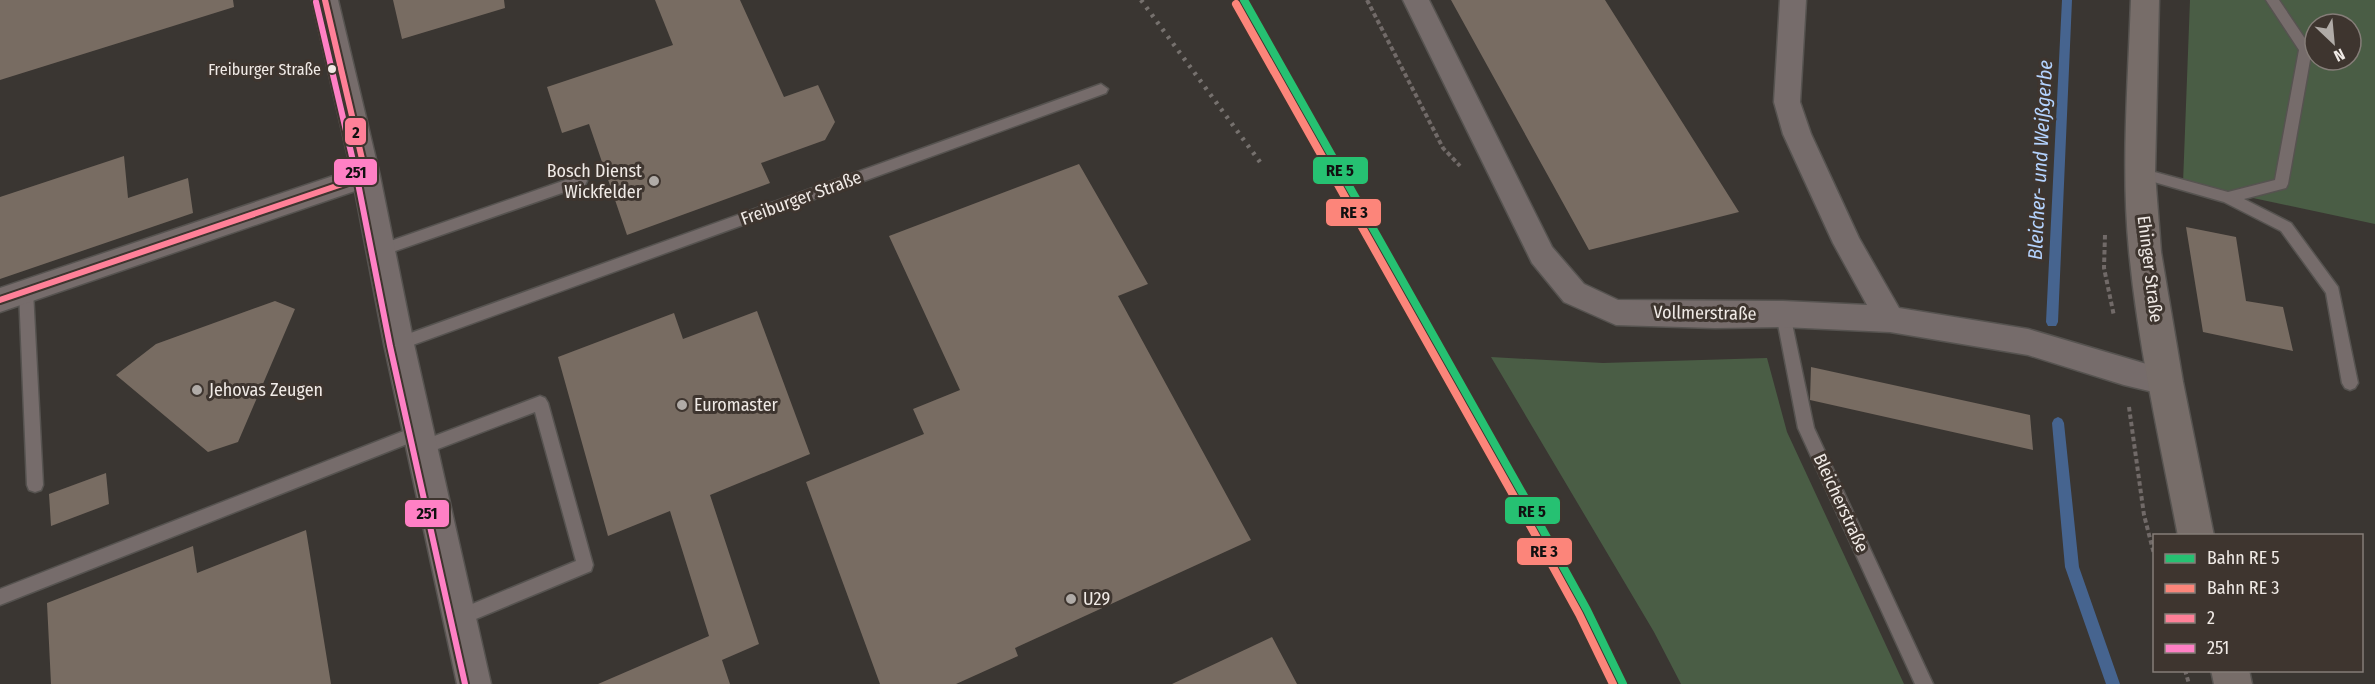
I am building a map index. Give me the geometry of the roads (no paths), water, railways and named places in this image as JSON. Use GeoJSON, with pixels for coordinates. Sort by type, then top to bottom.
{"type":"FeatureCollection","features":[{"type":"Feature","properties":{"kind":"main road","name":"Ehinger Straße"},"geometry":{"type":"LineString","coordinates":[[2145,0],[2140,173],[2145,252],[2166,382],[2196,534]]}},
{"type":"Feature","properties":{"kind":"street"},"geometry":{"type":"LineString","coordinates":[[325,0],[366,176],[399,344],[474,684]]}},
{"type":"Feature","properties":{"kind":"street","name":"Vollmerstraße"},"geometry":{"type":"LineString","coordinates":[[1416,0],[1542,255],[1574,293],[1616,312],[1715,315],[1783,314],[1890,319],[2028,342],[2124,372],[2166,382]]}},
{"type":"Feature","properties":{"kind":"street"},"geometry":{"type":"LineString","coordinates":[[1793,0],[1787,102],[1793,123],[1847,243],[1890,319]]}},
{"type":"Feature","properties":{"kind":"street"},"geometry":{"type":"LineString","coordinates":[[13,296],[366,176]]}},
{"type":"Feature","properties":{"kind":"lane"},"geometry":{"type":"LineString","coordinates":[[2228,198],[2281,184],[2306,49],[2272,0]]}},
{"type":"Feature","properties":{"kind":"lane","name":"Freiburger Straße"},"geometry":{"type":"LineString","coordinates":[[399,344],[1101,89]]}},
{"type":"Feature","properties":{"kind":"lane"},"geometry":{"type":"LineString","coordinates":[[2140,173],[2228,198],[2286,227],[2332,291],[2350,382]]}},
{"type":"Feature","properties":{"kind":"lane"},"geometry":{"type":"LineString","coordinates":[[381,250],[580,181]]}},
{"type":"Feature","properties":{"kind":"lane"},"geometry":{"type":"LineString","coordinates":[[13,296],[35,485]]}},
{"type":"Feature","properties":{"kind":"lane","name":"Bleicherstraße"},"geometry":{"type":"LineString","coordinates":[[1783,314],[1806,428],[1924,684]]}},
{"type":"Feature","properties":{"kind":"lane"},"geometry":{"type":"LineString","coordinates":[[0,597],[421,440],[540,403],[585,565],[459,618]]}},
{"type":"Feature","properties":{"kind":"waterway","name":"Bleicher- und Weißgerbe"},"geometry":{"type":"LineString","coordinates":[[2052,322],[2067,0]]}},
{"type":"Feature","properties":{"kind":"waterway","name":"Bleicher- und Weißgerbe"},"geometry":{"type":"LineString","coordinates":[[2058,423],[2072,567],[2113,684]]}},
{"type":"Feature","properties":{"kind":"railway"},"geometry":{"type":"LineString","coordinates":[[1141,0],[1260,162]]}},
{"type":"Feature","properties":{"kind":"place","name":"Freiburger Straße"},"geometry":{"type":"Point","coordinates":[332,69]}},
{"type":"Feature","properties":{"kind":"place","name":"Bosch Dienst Wickfelder"},"geometry":{"type":"Point","coordinates":[654,181]}},
{"type":"Feature","properties":{"kind":"place","name":"Jehovas Zeugen"},"geometry":{"type":"Point","coordinates":[197,390]}},
{"type":"Feature","properties":{"kind":"place","name":"Euromaster"},"geometry":{"type":"Point","coordinates":[682,405]}},
{"type":"Feature","properties":{"kind":"place","name":"U29"},"geometry":{"type":"Point","coordinates":[1071,599]}}]}
